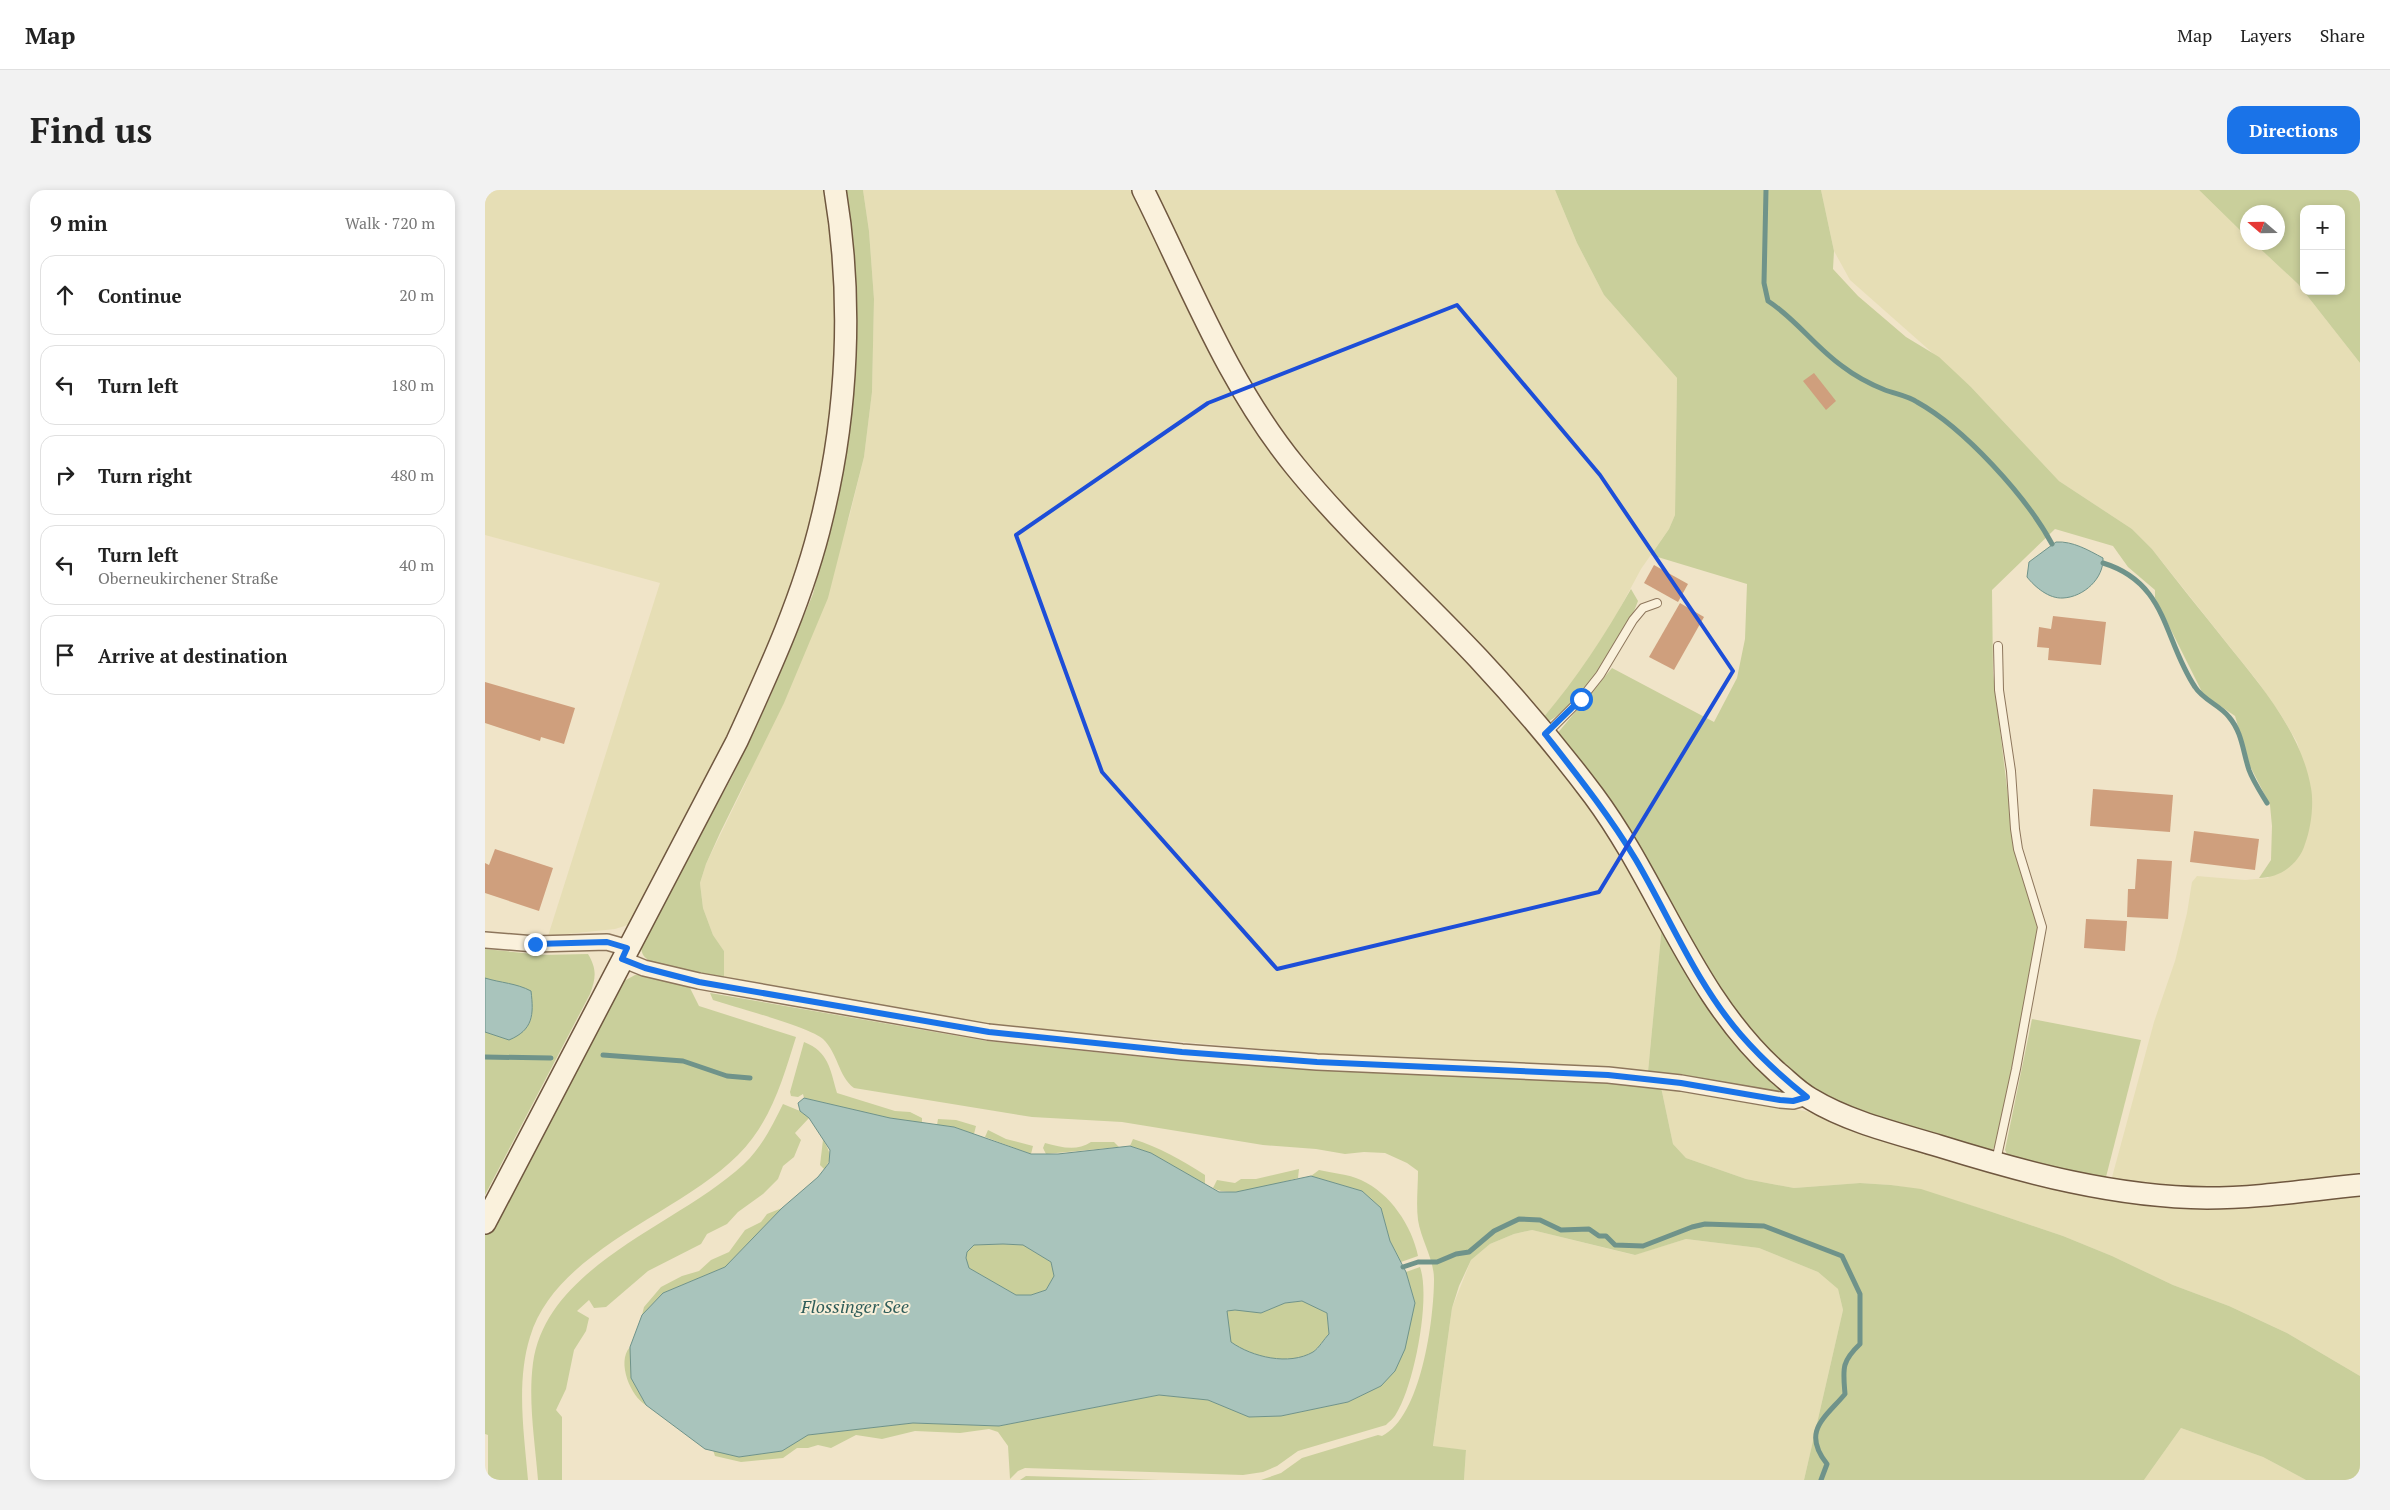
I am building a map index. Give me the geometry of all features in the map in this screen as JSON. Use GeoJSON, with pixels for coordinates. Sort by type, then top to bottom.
{"type":"FeatureCollection","features":[{"type":"Feature","properties":{"kind":"main road"},"geometry":{"type":"LineString","coordinates":[[485,1223],[733,749],[765,682],[804,579],[822,520],[833,464],[845,361],[843,260],[835,190]]}},
{"type":"Feature","properties":{"kind":"main road"},"geometry":{"type":"LineString","coordinates":[[1143,190],[1219,350],[1249,402],[1273,437],[1329,505],[1479,660],[1545,734],[1596,798],[1636,860],[1678,939],[1726,1015],[1763,1059],[1807,1097],[1833,1110],[1895,1133],[1996,1163],[2096,1187],[2157,1195],[2208,1198],[2254,1196],[2360,1185]]}},
{"type":"Feature","properties":{"kind":"street"},"geometry":{"type":"LineString","coordinates":[[485,940],[535,944],[607,942],[645,968],[699,982],[989,1032],[1182,1052],[1317,1062],[1608,1075],[1681,1083],[1780,1100],[1793,1101],[1807,1097]]}},
{"type":"Feature","properties":{"kind":"lane"},"geometry":{"type":"LineString","coordinates":[[1545,734],[1581,699],[1600,675],[1633,620],[1643,608],[1657,603]]}},
{"type":"Feature","properties":{"kind":"lane"},"geometry":{"type":"LineString","coordinates":[[1996,1163],[2016,1069],[2041,927],[2018,849],[2011,771],[1999,690],[1998,646]]}},
{"type":"Feature","properties":{"kind":"highlighted area"},"geometry":{"type":"Polygon","coordinates":[[[1457,305],[1600,475],[1733,671],[1599,892],[1277,969],[1102,772],[1016,535],[1208,403],[1457,305]]]}},
{"type":"Feature","properties":{"kind":"shaded area"},"geometry":{"type":"Polygon","coordinates":[[[485,190],[827,190],[836,292],[835,392],[824,470],[804,549],[782,617],[716,763],[631,924],[615,929],[548,936],[660,583],[485,535],[485,190]]]}},
{"type":"Feature","properties":{"kind":"shaded area"},"geometry":{"type":"Polygon","coordinates":[[[863,190],[1132,190],[1229,382],[1497,691],[1589,802],[1662,925],[1648,1072],[1320,1054],[990,1025],[724,977],[724,951],[713,935],[703,908],[700,883],[706,864],[745,784],[849,518],[864,457],[872,392],[874,299],[869,231],[863,190]]]}},
{"type":"Feature","properties":{"kind":"shaded area"},"geometry":{"type":"Polygon","coordinates":[[[1151,190],[1555,190],[1577,243],[1604,295],[1677,378],[1675,515],[1669,529],[1641,569],[1612,623],[1572,684],[1543,718],[1353,519],[1282,435],[1253,390],[1222,334],[1151,190]]]}},
{"type":"Feature","properties":{"kind":"shaded area"},"geometry":{"type":"Polygon","coordinates":[[[1821,190],[2199,190],[2240,230],[2240,250],[2262,250],[2298,284],[2300,287],[2300,295],[2307,295],[2360,363],[2360,1176],[2301,1184],[2174,1189],[2111,1181],[2154,1022],[2175,961],[2187,913],[2192,882],[2197,876],[2245,880],[2268,878],[2311,811],[2311,789],[2297,742],[2281,715],[2258,682],[2152,549],[2132,529],[2059,481],[1971,387],[1850,280],[1834,251],[1821,190]]]}},
{"type":"Feature","properties":{"kind":"shaded area"},"geometry":{"type":"Polygon","coordinates":[[[1661,1087],[1829,1115],[2039,1182],[2360,1193],[2360,1376],[2287,1333],[2229,1306],[2173,1285],[2112,1256],[2063,1236],[1992,1212],[1921,1190],[1891,1185],[1860,1183],[1794,1188],[1746,1179],[1686,1158],[1673,1144],[1661,1087]]]}},
{"type":"Feature","properties":{"kind":"shaded area"},"geometry":{"type":"Polygon","coordinates":[[[1532,1230],[1634,1255],[1686,1239],[1759,1248],[1818,1272],[1838,1289],[1843,1310],[1804,1480],[1464,1480],[1466,1450],[1433,1447],[1452,1308],[1471,1260],[1490,1244],[1514,1234],[1532,1230]]]}},
{"type":"Feature","properties":{"kind":"shaded area"},"geometry":{"type":"Polygon","coordinates":[[[2181,1428],[2263,1457],[2306,1480],[2144,1480],[2181,1428]]]}},
{"type":"Feature","properties":{"kind":"green space"},"geometry":{"type":"Polygon","coordinates":[[[845,190],[863,190],[869,231],[874,299],[872,392],[864,457],[828,598],[784,703],[720,833],[700,883],[703,908],[713,935],[724,951],[724,977],[662,966],[653,963],[644,956],[641,942],[732,777],[770,697],[813,594],[841,479],[851,420],[856,351],[845,190]]]}},
{"type":"Feature","properties":{"kind":"green space"},"geometry":{"type":"Polygon","coordinates":[[[1555,190],[1821,190],[1834,251],[1833,269],[1858,296],[1906,337],[1939,357],[1971,387],[2059,481],[2132,529],[2152,549],[2265,692],[2289,728],[2298,747],[2306,767],[2312,795],[2307,838],[2302,851],[2293,864],[2274,876],[2259,878],[2271,860],[2272,826],[2270,805],[2250,766],[2235,716],[2203,694],[2155,598],[2155,590],[2128,567],[2113,546],[2055,529],[1992,590],[1993,673],[2013,837],[2039,931],[1997,1141],[1991,1151],[1983,1152],[1836,1103],[1815,1091],[1776,1060],[1735,1013],[1556,735],[1612,668],[1714,722],[1737,678],[1745,639],[1747,584],[1651,555],[1669,529],[1675,515],[1677,378],[1604,295],[1577,243],[1555,190]]]}},
{"type":"Feature","properties":{"kind":"green space"},"geometry":{"type":"Polygon","coordinates":[[[2199,190],[2360,190],[2360,363],[2307,295],[2345,295],[2345,205],[2300,205],[2300,287],[2262,250],[2285,250],[2285,205],[2240,205],[2240,230],[2199,190]]]}},
{"type":"Feature","properties":{"kind":"green space"},"geometry":{"type":"Polygon","coordinates":[[[1631,589],[1638,601],[1613,650],[1575,699],[1548,722],[1543,718],[1590,656],[1631,589]]]}},
{"type":"Feature","properties":{"kind":"green space"},"geometry":{"type":"Polygon","coordinates":[[[1662,925],[1783,1087],[1783,1091],[1779,1093],[1648,1072],[1662,925]]]}},
{"type":"Feature","properties":{"kind":"green space"},"geometry":{"type":"Polygon","coordinates":[[[485,949],[543,955],[588,954],[595,974],[590,994],[485,1195],[485,949]]]}},
{"type":"Feature","properties":{"kind":"green space"},"geometry":{"type":"Polygon","coordinates":[[[635,975],[649,975],[690,988],[699,1006],[796,1037],[780,1085],[767,1115],[749,1143],[738,1155],[684,1197],[591,1257],[565,1280],[544,1307],[530,1337],[523,1372],[522,1408],[528,1480],[488,1480],[488,1435],[485,1434],[485,1235],[624,981],[635,975]]]}},
{"type":"Feature","properties":{"kind":"green space"},"geometry":{"type":"Polygon","coordinates":[[[710,993],[987,1041],[1181,1061],[1616,1082],[1661,1087],[1673,1144],[1686,1158],[1746,1179],[1794,1188],[1860,1183],[1921,1189],[2063,1236],[2112,1256],[2173,1285],[2229,1306],[2287,1333],[2360,1376],[2360,1480],[2306,1480],[2263,1457],[2181,1428],[2144,1480],[1804,1480],[1843,1310],[1838,1289],[1818,1272],[1759,1248],[1686,1239],[1635,1255],[1532,1230],[1514,1234],[1490,1244],[1471,1260],[1459,1286],[1452,1308],[1433,1446],[1466,1450],[1464,1480],[1261,1480],[1281,1473],[1302,1458],[1378,1435],[1382,1436],[1395,1425],[1407,1409],[1416,1389],[1428,1342],[1434,1279],[1430,1257],[1418,1220],[1418,1171],[1407,1163],[1385,1153],[1364,1152],[1345,1154],[1316,1149],[1263,1145],[1122,1122],[1032,1117],[854,1088],[845,1077],[832,1051],[823,1039],[788,1023],[713,1000],[710,993]]]}},
{"type":"Feature","properties":{"kind":"green space"},"geometry":{"type":"Polygon","coordinates":[[[2032,1019],[2141,1040],[2106,1177],[2102,1180],[2009,1158],[2005,1150],[2032,1019]]]}},
{"type":"Feature","properties":{"kind":"green space"},"geometry":{"type":"Polygon","coordinates":[[[804,1042],[824,1056],[837,1093],[895,1111],[910,1112],[922,1118],[922,1123],[889,1118],[804,1098],[803,1094],[798,1097],[791,1096],[790,1092],[804,1042]]]}},
{"type":"Feature","properties":{"kind":"green space"},"geometry":{"type":"Polygon","coordinates":[[[783,1104],[800,1111],[809,1118],[795,1133],[801,1140],[794,1157],[783,1166],[778,1179],[763,1194],[738,1212],[727,1224],[707,1234],[701,1244],[648,1271],[606,1307],[594,1308],[589,1300],[577,1311],[589,1318],[586,1331],[574,1350],[566,1389],[556,1410],[562,1417],[562,1480],[538,1480],[531,1392],[533,1363],[543,1329],[563,1299],[589,1273],[619,1249],[717,1186],[744,1164],[771,1128],[783,1104]]]}},
{"type":"Feature","properties":{"kind":"green space"},"geometry":{"type":"Polygon","coordinates":[[[938,1119],[956,1120],[976,1126],[974,1134],[954,1127],[937,1125],[938,1119]]]}},
{"type":"Feature","properties":{"kind":"green space"},"geometry":{"type":"Polygon","coordinates":[[[988,1130],[1006,1139],[1033,1146],[1031,1154],[985,1137],[988,1130]]]}},
{"type":"Feature","properties":{"kind":"green space"},"geometry":{"type":"Polygon","coordinates":[[[1133,1139],[1161,1150],[1196,1169],[1205,1175],[1205,1184],[1151,1153],[1130,1146],[1133,1139]]]}},
{"type":"Feature","properties":{"kind":"green space"},"geometry":{"type":"Polygon","coordinates":[[[823,1140],[829,1155],[829,1162],[824,1169],[820,1165],[823,1140]]]}},
{"type":"Feature","properties":{"kind":"green space"},"geometry":{"type":"Polygon","coordinates":[[[1091,1142],[1114,1142],[1119,1147],[1046,1154],[1043,1148],[1045,1143],[1074,1148],[1091,1142]]]}},
{"type":"Feature","properties":{"kind":"green space"},"geometry":{"type":"Polygon","coordinates":[[[1299,1169],[1298,1178],[1255,1189],[1231,1192],[1213,1188],[1217,1180],[1235,1183],[1241,1179],[1256,1179],[1299,1169]]]}},
{"type":"Feature","properties":{"kind":"green space"},"geometry":{"type":"Polygon","coordinates":[[[1319,1170],[1356,1178],[1381,1193],[1405,1222],[1411,1233],[1418,1256],[1401,1262],[1390,1241],[1381,1208],[1362,1191],[1311,1176],[1319,1170]]]}},
{"type":"Feature","properties":{"kind":"green space"},"geometry":{"type":"Polygon","coordinates":[[[782,1208],[725,1267],[663,1293],[642,1315],[644,1307],[661,1287],[682,1276],[699,1271],[711,1260],[729,1252],[745,1230],[761,1222],[767,1214],[782,1208]]]}},
{"type":"Feature","properties":{"kind":"green space"},"geometry":{"type":"Polygon","coordinates":[[[974,1245],[1023,1245],[1051,1262],[1054,1276],[1046,1290],[1031,1295],[1016,1295],[969,1268],[966,1258],[967,1251],[974,1245]]]}},
{"type":"Feature","properties":{"kind":"green space"},"geometry":{"type":"Polygon","coordinates":[[[1420,1267],[1423,1281],[1423,1299],[1419,1342],[1409,1384],[1403,1401],[1394,1417],[1386,1425],[1298,1451],[1277,1466],[1263,1472],[1243,1475],[1025,1468],[1018,1471],[1010,1479],[1008,1446],[998,1432],[989,1429],[960,1433],[915,1431],[882,1439],[856,1435],[831,1448],[818,1445],[808,1448],[797,1448],[783,1458],[741,1462],[715,1456],[713,1450],[739,1457],[782,1451],[807,1435],[913,1423],[999,1426],[1159,1395],[1208,1400],[1250,1417],[1281,1416],[1348,1402],[1381,1386],[1415,1303],[1406,1272],[1420,1267]]]}},
{"type":"Feature","properties":{"kind":"green space"},"geometry":{"type":"Polygon","coordinates":[[[1303,1301],[1327,1313],[1329,1334],[1313,1352],[1293,1358],[1271,1358],[1249,1352],[1230,1342],[1226,1312],[1235,1309],[1261,1313],[1285,1303],[1303,1301]]]}},
{"type":"Feature","properties":{"kind":"green space"},"geometry":{"type":"Polygon","coordinates":[[[630,1347],[631,1378],[646,1405],[635,1395],[627,1379],[624,1361],[630,1347]]]}},
{"type":"Feature","properties":{"kind":"green space"},"geometry":{"type":"Polygon","coordinates":[[[1026,1476],[1159,1480],[1020,1480],[1026,1476]]]}},
{"type":"Feature","properties":{"kind":"water"},"geometry":{"type":"Polygon","coordinates":[[[2056,542],[2086,549],[2103,558],[2100,573],[2096,579],[2085,590],[2071,597],[2053,597],[2034,585],[2027,577],[2029,562],[2056,542]]]}},
{"type":"Feature","properties":{"kind":"water"},"geometry":{"type":"Polygon","coordinates":[[[485,978],[531,991],[532,1014],[530,1021],[523,1032],[509,1040],[485,1032],[485,978]]]}},
{"type":"Feature","properties":{"kind":"water","name":"Flossinger See"},"geometry":{"type":"Polygon","coordinates":[[[804,1098],[890,1118],[954,1127],[1031,1154],[1058,1154],[1130,1146],[1151,1153],[1219,1192],[1236,1192],[1311,1176],[1362,1191],[1381,1208],[1390,1241],[1406,1272],[1415,1303],[1405,1349],[1395,1371],[1381,1386],[1348,1402],[1281,1416],[1249,1417],[1208,1400],[1159,1395],[999,1426],[913,1423],[808,1435],[782,1451],[739,1457],[705,1449],[646,1405],[631,1378],[630,1347],[642,1315],[663,1293],[725,1267],[782,1208],[818,1177],[829,1163],[830,1150],[809,1118],[800,1111],[798,1103],[804,1098]],[[974,1245],[967,1252],[966,1258],[969,1268],[1016,1295],[1031,1295],[1046,1290],[1054,1276],[1051,1262],[1023,1245],[974,1245]],[[1302,1301],[1285,1303],[1261,1313],[1227,1311],[1231,1342],[1249,1352],[1271,1358],[1293,1358],[1313,1352],[1329,1334],[1327,1313],[1302,1301]]]}},
{"type":"Feature","properties":{"kind":"building"},"geometry":{"type":"Polygon","coordinates":[[[1814,373],[1836,401],[1826,410],[1803,381],[1814,373]]]}},
{"type":"Feature","properties":{"kind":"building"},"geometry":{"type":"Polygon","coordinates":[[[1654,565],[1688,584],[1678,602],[1644,583],[1654,565]]]}},
{"type":"Feature","properties":{"kind":"building"},"geometry":{"type":"Polygon","coordinates":[[[1680,603],[1704,617],[1674,670],[1649,657],[1680,603]]]}},
{"type":"Feature","properties":{"kind":"building"},"geometry":{"type":"Polygon","coordinates":[[[2053,616],[2106,622],[2101,665],[2048,660],[2049,648],[2037,647],[2039,627],[2051,629],[2053,616]]]}},
{"type":"Feature","properties":{"kind":"building"},"geometry":{"type":"Polygon","coordinates":[[[485,682],[575,708],[564,744],[541,737],[540,741],[485,723],[485,682]]]}},
{"type":"Feature","properties":{"kind":"building"},"geometry":{"type":"Polygon","coordinates":[[[2093,789],[2173,795],[2170,832],[2090,826],[2093,789]]]}},
{"type":"Feature","properties":{"kind":"building"},"geometry":{"type":"Polygon","coordinates":[[[2194,831],[2259,839],[2255,870],[2190,862],[2194,831]]]}},
{"type":"Feature","properties":{"kind":"building"},"geometry":{"type":"Polygon","coordinates":[[[495,849],[553,868],[539,911],[485,893],[485,863],[489,865],[495,849]]]}},
{"type":"Feature","properties":{"kind":"building"},"geometry":{"type":"Polygon","coordinates":[[[2137,859],[2172,861],[2168,919],[2127,917],[2128,889],[2135,889],[2137,859]]]}},
{"type":"Feature","properties":{"kind":"building"},"geometry":{"type":"Polygon","coordinates":[[[2086,919],[2127,921],[2125,951],[2084,948],[2086,919]]]}},
{"type":"Feature","properties":{"kind":"waterway"},"geometry":{"type":"LineString","coordinates":[[1766,190],[1764,283],[1768,301],[1788,316],[1847,370],[1874,385],[1913,400],[1954,428],[1974,446],[2027,505],[2052,544]]}},
{"type":"Feature","properties":{"kind":"waterway"},"geometry":{"type":"LineString","coordinates":[[2103,563],[2124,572],[2140,584],[2152,598],[2185,669],[2198,692],[2221,709],[2237,729],[2251,774],[2267,803]]}},
{"type":"Feature","properties":{"kind":"waterway"},"geometry":{"type":"LineString","coordinates":[[603,1055],[683,1061],[727,1076],[750,1078]]}},
{"type":"Feature","properties":{"kind":"waterway"},"geometry":{"type":"LineString","coordinates":[[485,1057],[551,1058]]}},
{"type":"Feature","properties":{"kind":"waterway"},"geometry":{"type":"LineString","coordinates":[[1403,1267],[1418,1262],[1437,1262],[1456,1254],[1469,1252],[1494,1231],[1519,1219],[1540,1220],[1561,1230],[1589,1229],[1599,1236],[1606,1236],[1615,1245],[1643,1246],[1692,1227],[1705,1224],[1764,1226],[1842,1256],[1860,1294],[1860,1344],[1846,1361],[1844,1372],[1845,1394],[1824,1418],[1816,1434],[1819,1453],[1827,1464],[1821,1480]]}},
{"type":"Feature","properties":{"kind":"route"},"geometry":{"type":"LineString","coordinates":[[535,944],[607,942],[627,948],[622,959],[645,968],[699,982],[989,1032],[1182,1052],[1317,1062],[1608,1075],[1681,1083],[1780,1100],[1793,1101],[1807,1097],[1763,1059],[1740,1034],[1710,991],[1678,939],[1636,860],[1596,798],[1545,734],[1581,699]]}}]}
